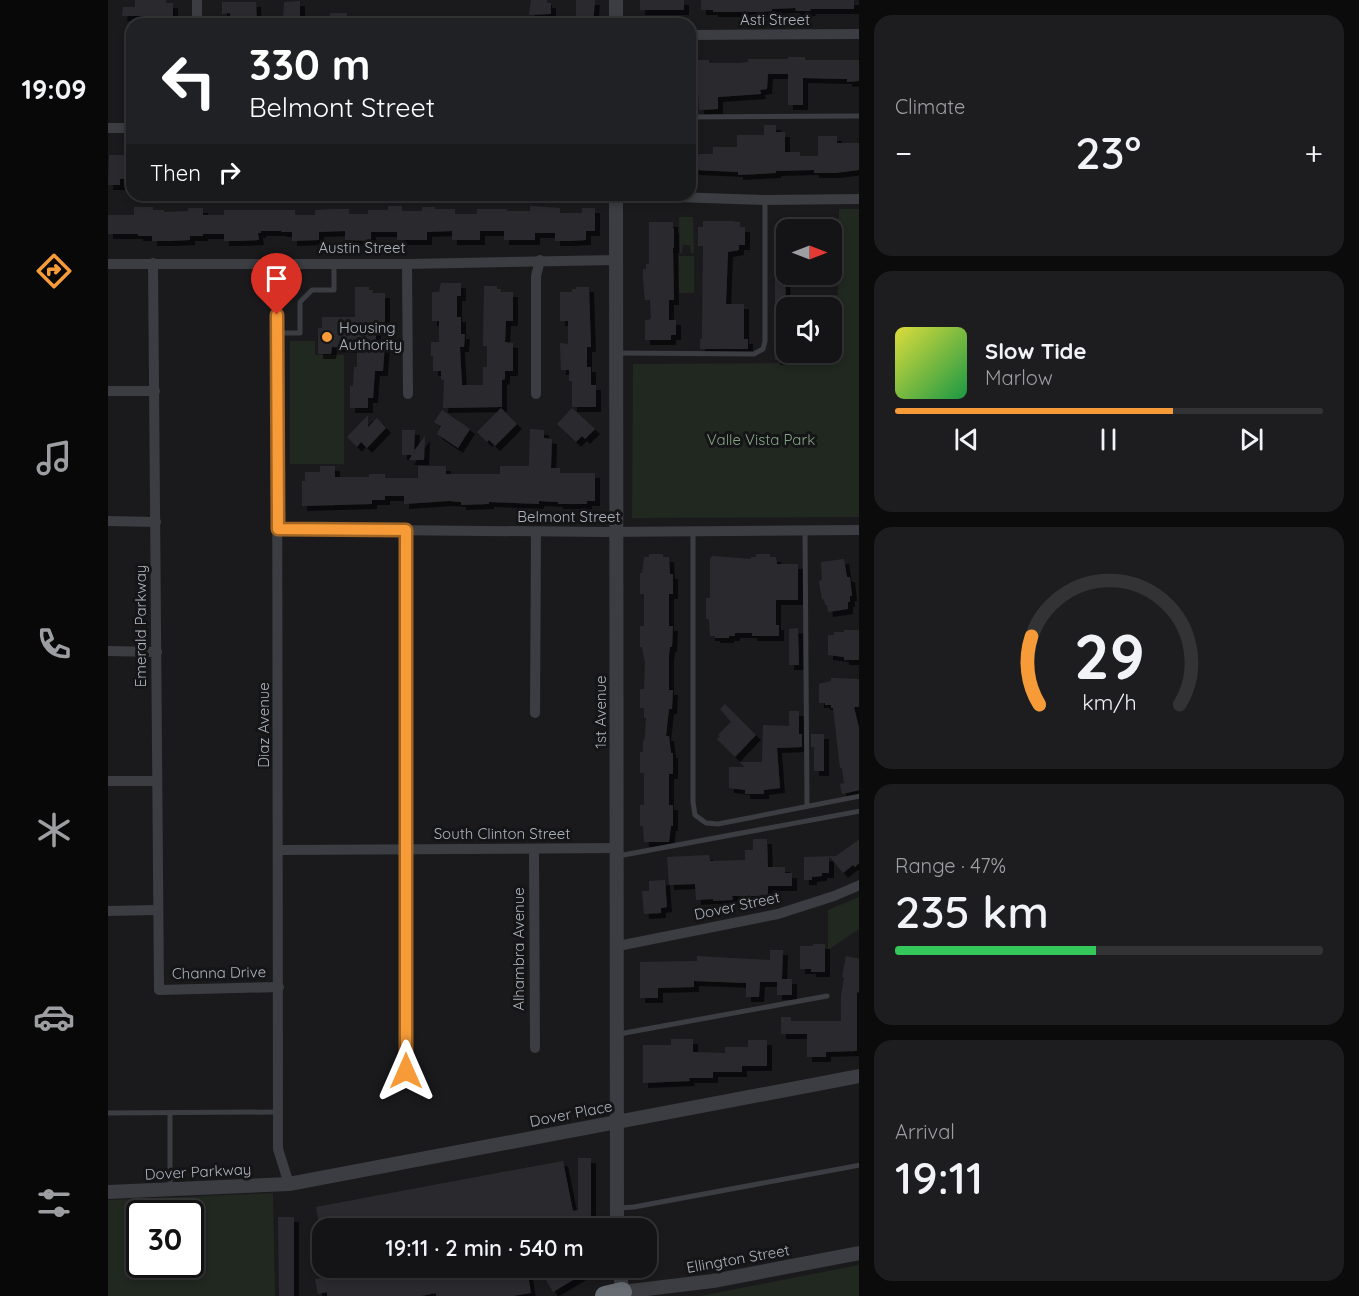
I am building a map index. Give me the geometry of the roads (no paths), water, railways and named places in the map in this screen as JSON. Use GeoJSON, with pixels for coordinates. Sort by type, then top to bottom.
{"type":"FeatureCollection","features":[{"type":"Feature","properties":{"kind":"street"},"geometry":{"type":"LineString","coordinates":[[197,0],[197,18]]}},
{"type":"Feature","properties":{"kind":"street"},"geometry":{"type":"LineString","coordinates":[[616,0],[616,18]]}},
{"type":"Feature","properties":{"kind":"street","name":"Asti Street"},"geometry":{"type":"LineString","coordinates":[[696,35],[859,34]]}},
{"type":"Feature","properties":{"kind":"street"},"geometry":{"type":"LineString","coordinates":[[108,128],[126,128]]}},
{"type":"Feature","properties":{"kind":"street"},"geometry":{"type":"LineString","coordinates":[[696,198],[859,199]]}},
{"type":"Feature","properties":{"kind":"street","name":"1st Avenue"},"geometry":{"type":"LineString","coordinates":[[616,201],[617,1218]]}},
{"type":"Feature","properties":{"kind":"street"},"geometry":{"type":"LineString","coordinates":[[536,394],[536,276],[540,260]]}},
{"type":"Feature","properties":{"kind":"street","name":"Austin Street"},"geometry":{"type":"LineString","coordinates":[[108,264],[407,264],[616,260]]}},
{"type":"Feature","properties":{"kind":"street","name":"Emerald Parkway"},"geometry":{"type":"LineString","coordinates":[[153,263],[159,990]]}},
{"type":"Feature","properties":{"kind":"street","name":"Diaz Avenue"},"geometry":{"type":"LineString","coordinates":[[277,263],[278,1149],[289,1184]]}},
{"type":"Feature","properties":{"kind":"street"},"geometry":{"type":"LineString","coordinates":[[407,264],[408,394]]}},
{"type":"Feature","properties":{"kind":"street"},"geometry":{"type":"LineString","coordinates":[[108,391],[155,391]]}},
{"type":"Feature","properties":{"kind":"street"},"geometry":{"type":"LineString","coordinates":[[108,521],[156,522]]}},
{"type":"Feature","properties":{"kind":"street","name":"Belmont Street"},"geometry":{"type":"LineString","coordinates":[[278,529],[536,532],[859,530]]}},
{"type":"Feature","properties":{"kind":"street"},"geometry":{"type":"LineString","coordinates":[[406,530],[406,1071]]}},
{"type":"Feature","properties":{"kind":"street"},"geometry":{"type":"LineString","coordinates":[[535,713],[536,532]]}},
{"type":"Feature","properties":{"kind":"street"},"geometry":{"type":"LineString","coordinates":[[108,651],[157,652]]}},
{"type":"Feature","properties":{"kind":"street"},"geometry":{"type":"LineString","coordinates":[[108,781],[156,781]]}},
{"type":"Feature","properties":{"kind":"street","name":"South Clinton Street"},"geometry":{"type":"LineString","coordinates":[[279,850],[534,849],[618,852]]}},
{"type":"Feature","properties":{"kind":"street","name":"Alhambra Avenue"},"geometry":{"type":"LineString","coordinates":[[534,849],[535,1048]]}},
{"type":"Feature","properties":{"kind":"street","name":"Dover Street"},"geometry":{"type":"LineString","coordinates":[[618,946],[778,914],[859,885]]}},
{"type":"Feature","properties":{"kind":"street"},"geometry":{"type":"LineString","coordinates":[[108,910],[158,910]]}},
{"type":"Feature","properties":{"kind":"street","name":"Channa Drive"},"geometry":{"type":"LineString","coordinates":[[159,990],[279,987]]}},
{"type":"Feature","properties":{"kind":"street","name":"Dover Place"},"geometry":{"type":"LineString","coordinates":[[289,1184],[859,1076]]}},
{"type":"Feature","properties":{"kind":"street","name":"Dover Parkway"},"geometry":{"type":"LineString","coordinates":[[108,1192],[289,1184]]}},
{"type":"Feature","properties":{"kind":"street","name":"Ellington Street"},"geometry":{"type":"LineString","coordinates":[[614,1294],[712,1281],[859,1253]]}},
{"type":"Feature","properties":{"kind":"street"},"geometry":{"type":"LineString","coordinates":[[614,1294],[618,1278]]}},
{"type":"Feature","properties":{"kind":"lane"},"geometry":{"type":"LineString","coordinates":[[696,117],[859,116]]}},
{"type":"Feature","properties":{"kind":"lane"},"geometry":{"type":"LineString","coordinates":[[617,353],[754,354],[763,349],[765,341],[765,200]]}},
{"type":"Feature","properties":{"kind":"lane"},"geometry":{"type":"LineString","coordinates":[[277,333],[300,333],[300,302],[312,290],[334,290],[334,263]]}},
{"type":"Feature","properties":{"kind":"lane"},"geometry":{"type":"LineString","coordinates":[[805,530],[807,806]]}},
{"type":"Feature","properties":{"kind":"lane"},"geometry":{"type":"LineString","coordinates":[[693,531],[693,802],[695,815],[706,823],[718,824],[859,796]]}},
{"type":"Feature","properties":{"kind":"lane"},"geometry":{"type":"LineString","coordinates":[[618,852],[859,811]]}},
{"type":"Feature","properties":{"kind":"lane"},"geometry":{"type":"LineString","coordinates":[[618,1034],[827,996]]}},
{"type":"Feature","properties":{"kind":"lane"},"geometry":{"type":"LineString","coordinates":[[108,1113],[278,1112]]}},
{"type":"Feature","properties":{"kind":"lane"},"geometry":{"type":"LineString","coordinates":[[170,1113],[170,1190]]}},
{"type":"Feature","properties":{"kind":"lane"},"geometry":{"type":"LineString","coordinates":[[617,1208],[634,1207],[859,1165]]}},
{"type":"Feature","properties":{"kind":"place","name":"Housing Authority"},"geometry":{"type":"Point","coordinates":[327,337]}},
{"type":"Feature","properties":{"kind":"park label","name":"Valle Vista Park"},"geometry":{"type":"Point","coordinates":[761,440]}}]}
